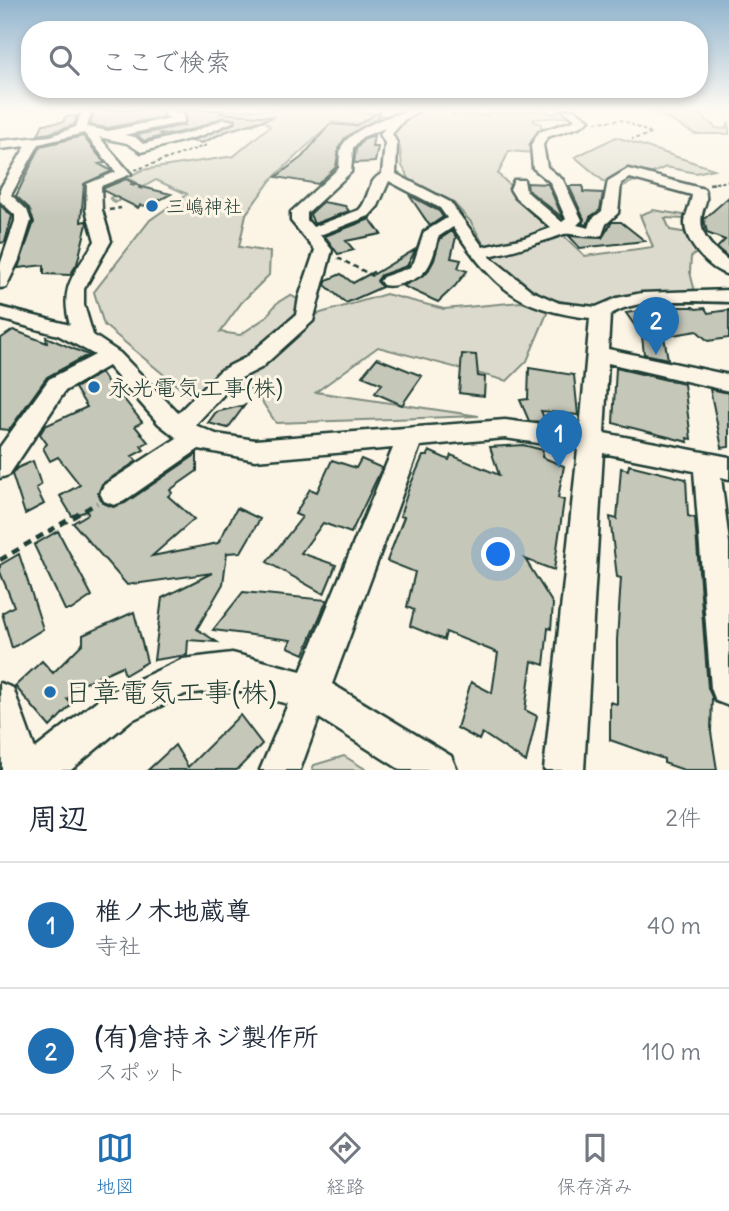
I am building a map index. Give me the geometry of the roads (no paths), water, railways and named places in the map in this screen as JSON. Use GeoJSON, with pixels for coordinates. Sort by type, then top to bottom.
{"type":"FeatureCollection","features":[{"type":"Feature","properties":{"kind":"street"},"geometry":{"type":"LineString","coordinates":[[0,283],[14,245],[22,232],[24,220],[21,212],[3,196],[6,182],[32,146]]}},
{"type":"Feature","properties":{"kind":"street"},"geometry":{"type":"LineString","coordinates":[[83,337],[73,298],[75,289],[103,241],[95,212],[94,184],[124,174],[99,146]]}},
{"type":"Feature","properties":{"kind":"street"},"geometry":{"type":"LineString","coordinates":[[126,491],[187,433],[229,375],[253,363],[306,317],[308,297],[324,250],[299,221],[299,212],[346,169],[349,146]]}},
{"type":"Feature","properties":{"kind":"street"},"geometry":{"type":"LineString","coordinates":[[389,176],[391,146]]}},
{"type":"Feature","properties":{"kind":"street"},"geometry":{"type":"LineString","coordinates":[[537,146],[540,168],[556,180],[567,225]]}},
{"type":"Feature","properties":{"kind":"street"},"geometry":{"type":"LineString","coordinates":[[519,183],[517,188],[520,194],[584,233],[596,232],[598,222],[610,213],[615,181],[628,173],[699,192],[701,202],[692,221],[694,233],[704,248],[729,270]]}},
{"type":"Feature","properties":{"kind":"street"},"geometry":{"type":"LineString","coordinates":[[389,176],[444,205],[478,253],[502,279],[525,295],[555,308],[600,313]]}},
{"type":"Feature","properties":{"kind":"street"},"geometry":{"type":"LineString","coordinates":[[309,234],[364,213],[372,206],[380,180],[389,176]]}},
{"type":"Feature","properties":{"kind":"street"},"geometry":{"type":"LineString","coordinates":[[389,281],[414,274],[421,269],[430,235],[450,222],[458,222]]}},
{"type":"Feature","properties":{"kind":"street"},"geometry":{"type":"LineString","coordinates":[[478,253],[541,238],[567,225]]}},
{"type":"Feature","properties":{"kind":"street"},"geometry":{"type":"LineString","coordinates":[[564,770],[584,550],[600,313],[605,307],[638,300],[729,296]]}},
{"type":"Feature","properties":{"kind":"street"},"geometry":{"type":"LineString","coordinates":[[0,313],[83,337],[118,365],[187,433],[217,444],[255,450],[505,429],[590,443],[599,442],[717,465],[729,688]]}},
{"type":"Feature","properties":{"kind":"street"},"geometry":{"type":"LineString","coordinates":[[598,354],[729,383]]}},
{"type":"Feature","properties":{"kind":"street"},"geometry":{"type":"LineString","coordinates":[[0,467],[57,385],[118,365]]}},
{"type":"Feature","properties":{"kind":"street"},"geometry":{"type":"LineString","coordinates":[[280,770],[411,436]]}},
{"type":"Feature","properties":{"kind":"street"},"geometry":{"type":"LineString","coordinates":[[40,770],[117,708],[183,677],[232,671],[311,692],[437,770]]}},
{"type":"Feature","properties":{"kind":"street"},"geometry":{"type":"LineString","coordinates":[[0,701],[22,770]]}},
{"type":"Feature","properties":{"kind":"place","name":"三嶋神社"},"geometry":{"type":"Point","coordinates":[152,206]}},
{"type":"Feature","properties":{"kind":"place","name":"(有)倉持ネジ製作所"},"geometry":{"type":"Point","coordinates":[656,355]}},
{"type":"Feature","properties":{"kind":"place","name":"永光電気工事(株)"},"geometry":{"type":"Point","coordinates":[94,387]}},
{"type":"Feature","properties":{"kind":"place","name":"椎ノ木地蔵尊"},"geometry":{"type":"Point","coordinates":[559,468]}},
{"type":"Feature","properties":{"kind":"place","name":"日章電気工事(株)"},"geometry":{"type":"Point","coordinates":[50,692]}}]}
